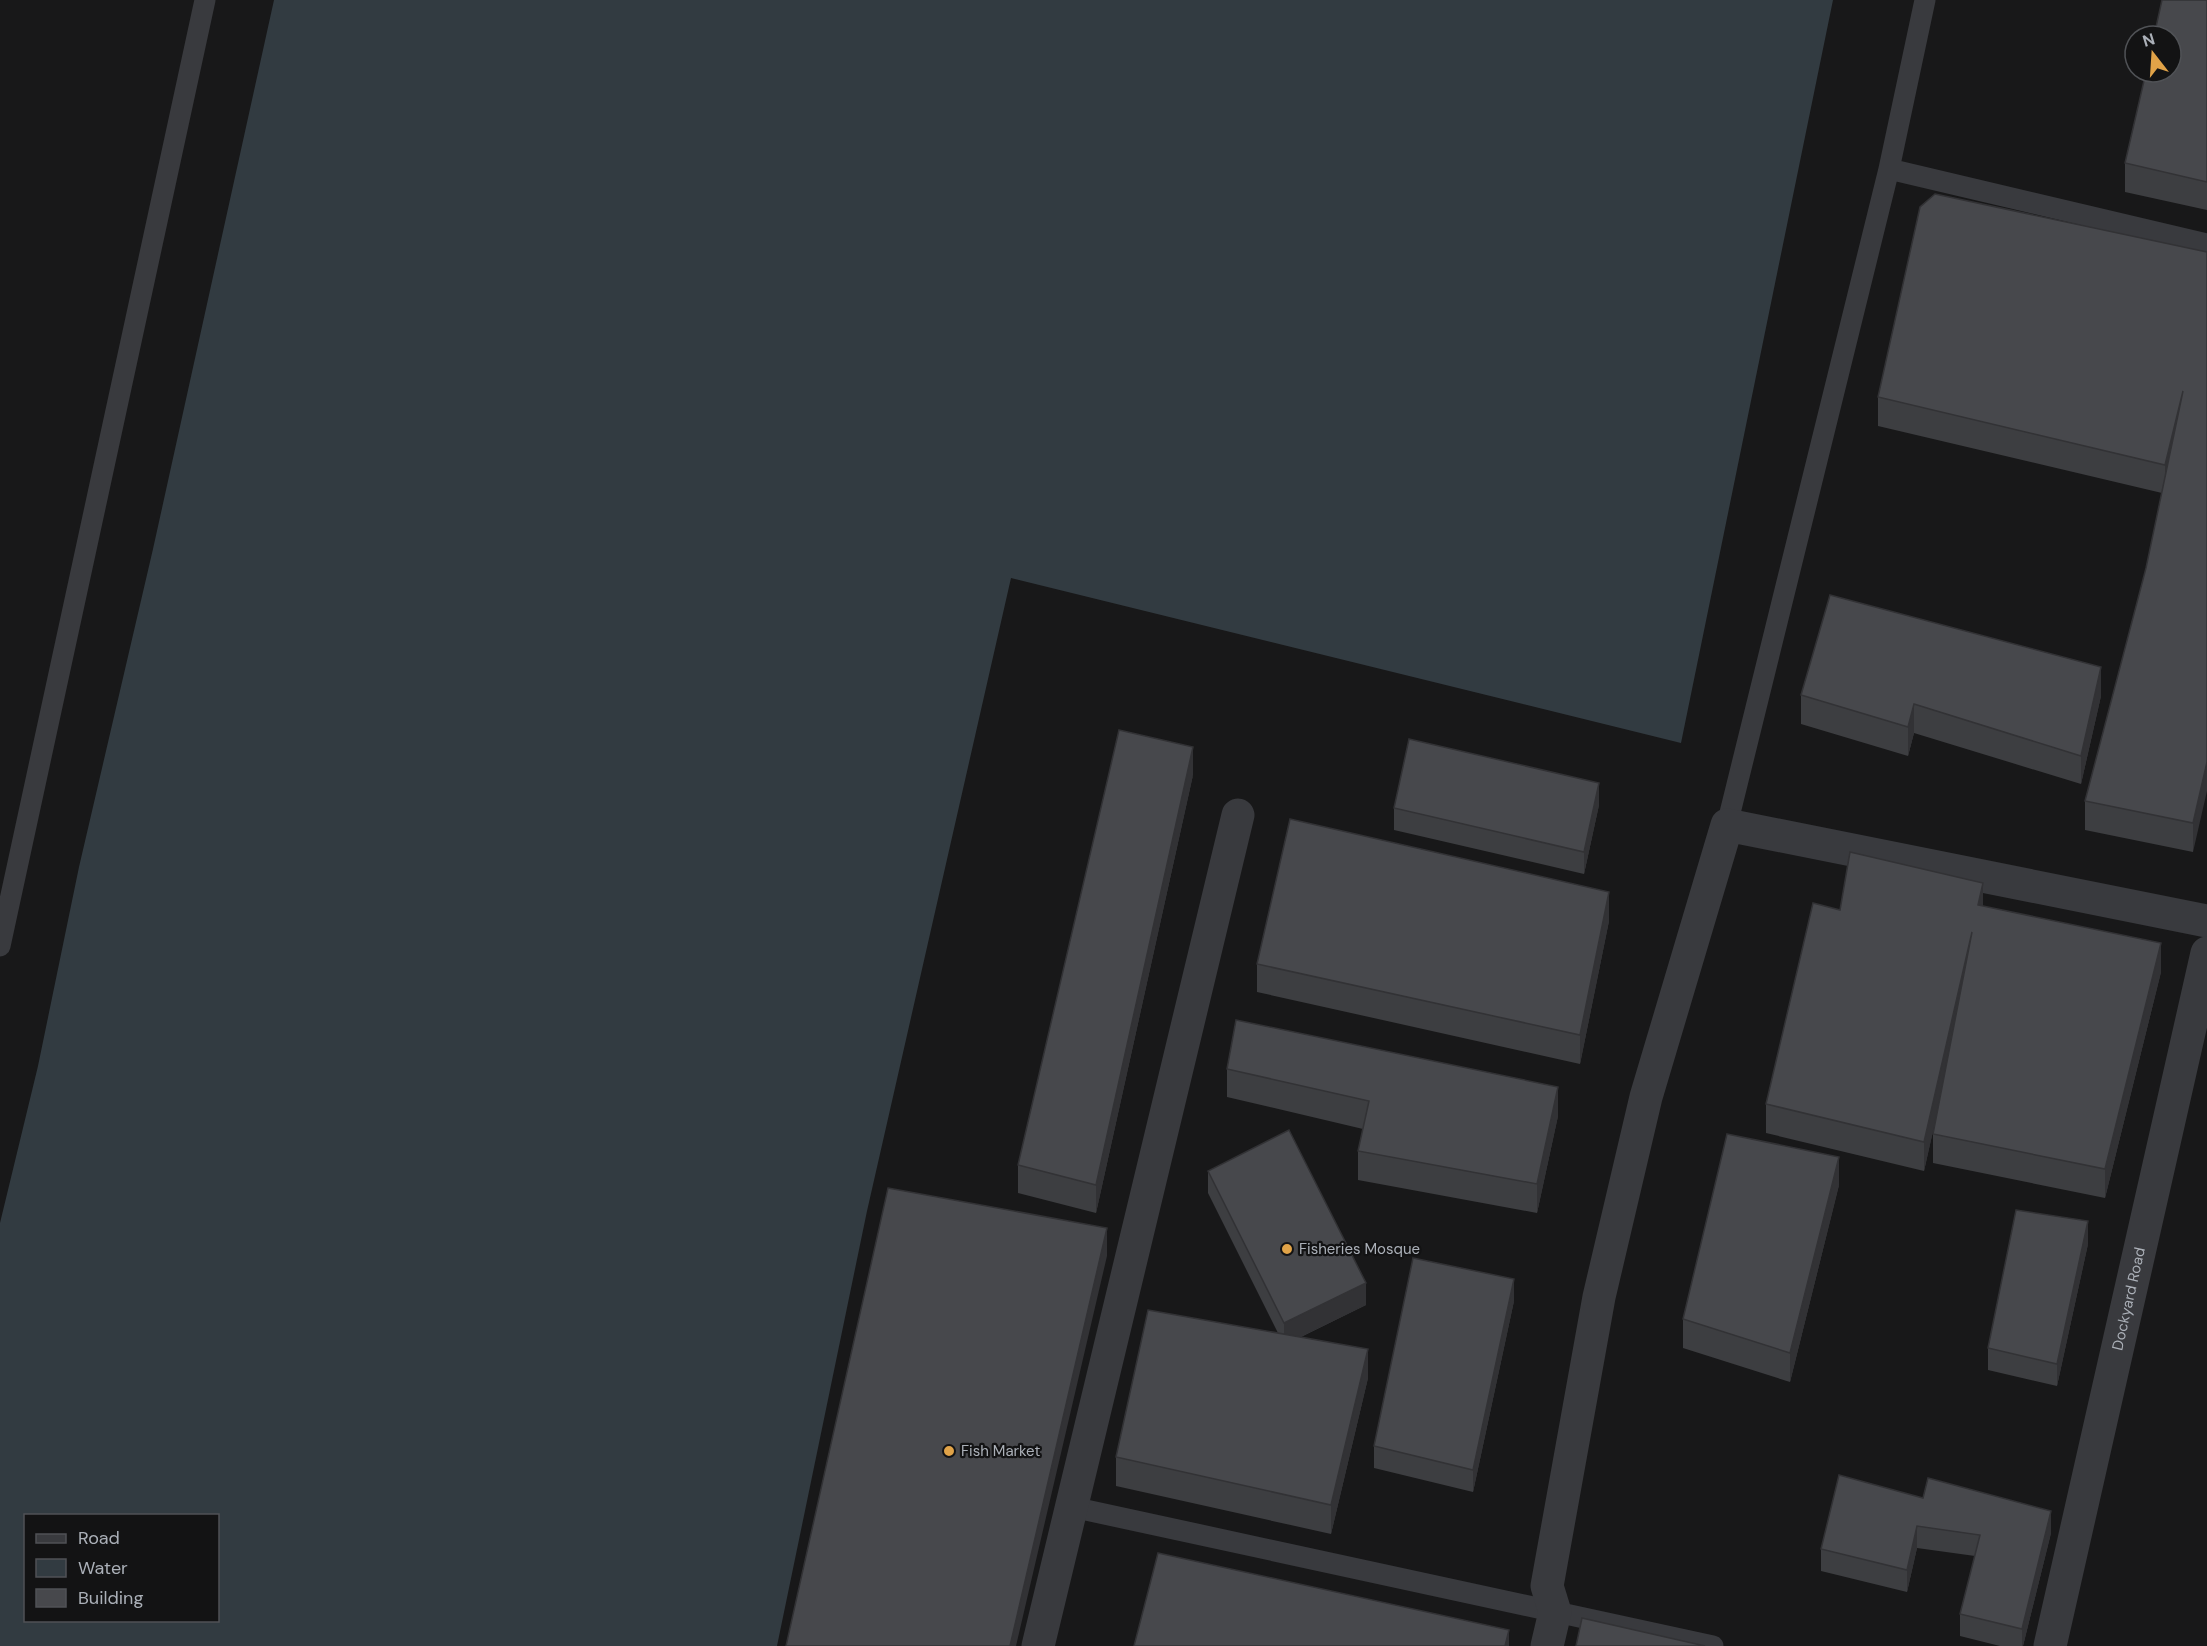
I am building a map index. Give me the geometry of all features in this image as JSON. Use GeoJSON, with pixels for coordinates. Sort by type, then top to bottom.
{"type":"FeatureCollection","features":[{"type":"Feature","properties":{"kind":"street"},"geometry":{"type":"LineString","coordinates":[[1038,1646],[1239,815]]}},
{"type":"Feature","properties":{"kind":"street"},"geometry":{"type":"LineString","coordinates":[[1547,1646],[1555,1612],[1547,1586],[1561,1494],[1599,1297],[1646,1097],[1727,825],[2207,921]]}},
{"type":"Feature","properties":{"kind":"street","name":"Dockyard Road"},"geometry":{"type":"LineString","coordinates":[[2050,1646],[2207,953]]}},
{"type":"Feature","properties":{"kind":"lane"},"geometry":{"type":"LineString","coordinates":[[0,946],[205,0]]}},
{"type":"Feature","properties":{"kind":"lane"},"geometry":{"type":"LineString","coordinates":[[1727,825],[1888,169],[1925,0]]}},
{"type":"Feature","properties":{"kind":"lane"},"geometry":{"type":"LineString","coordinates":[[1888,169],[2207,244]]}},
{"type":"Feature","properties":{"kind":"lane"},"geometry":{"type":"LineString","coordinates":[[1072,1507],[1713,1646]]}},
{"type":"Feature","properties":{"kind":"water"},"geometry":{"type":"Polygon","coordinates":[[[274,0],[1833,0],[1681,743],[1011,578],[867,1211],[777,1646],[0,1646],[0,1223],[38,1066],[79,867],[153,549],[274,0]]]}},
{"type":"Feature","properties":{"kind":"building"},"geometry":{"type":"Polygon","coordinates":[[[2162,0],[2207,0],[2207,182],[2125,163],[2143,84],[2183,84],[2183,24],[2157,24],[2162,0]]]}},
{"type":"Feature","properties":{"kind":"building"},"geometry":{"type":"Polygon","coordinates":[[[1935,194],[2207,252],[2207,762],[2193,823],[2085,801],[2146,568],[2183,391],[2165,465],[1878,397],[1920,207],[1935,194]]]}},
{"type":"Feature","properties":{"kind":"building"},"geometry":{"type":"Polygon","coordinates":[[[1830,595],[2101,667],[2081,756],[1914,704],[1908,727],[1801,695],[1830,595]]]}},
{"type":"Feature","properties":{"kind":"building"},"geometry":{"type":"Polygon","coordinates":[[[1119,730],[1193,747],[1096,1185],[1018,1165],[1119,730]]]}},
{"type":"Feature","properties":{"kind":"building"},"geometry":{"type":"Polygon","coordinates":[[[1409,739],[1599,783],[1584,852],[1394,808],[1409,739]]]}},
{"type":"Feature","properties":{"kind":"building"},"geometry":{"type":"Polygon","coordinates":[[[1290,819],[1609,892],[1580,1035],[1257,964],[1290,819]]]}},
{"type":"Feature","properties":{"kind":"building"},"geometry":{"type":"Polygon","coordinates":[[[1850,852],[1983,883],[1978,905],[2161,943],[2105,1169],[1933,1134],[1972,932],[1924,1142],[1766,1104],[1813,903],[1840,910],[1850,852]]]}},
{"type":"Feature","properties":{"kind":"building"},"geometry":{"type":"Polygon","coordinates":[[[1236,1020],[1558,1087],[1537,1184],[1358,1151],[1369,1101],[1227,1069],[1236,1020]]]}},
{"type":"Feature","properties":{"kind":"building","name":"Fisheries Mosque"},"geometry":{"type":"Polygon","coordinates":[[[1289,1130],[1366,1283],[1284,1323],[1208,1171],[1289,1130]]]}},
{"type":"Feature","properties":{"kind":"building"},"geometry":{"type":"Polygon","coordinates":[[[1727,1134],[1839,1157],[1790,1353],[1683,1319],[1727,1134]]]}},
{"type":"Feature","properties":{"kind":"building","name":"Fish Market"},"geometry":{"type":"Polygon","coordinates":[[[888,1188],[1107,1228],[1010,1646],[786,1646],[888,1188]]]}},
{"type":"Feature","properties":{"kind":"building"},"geometry":{"type":"Polygon","coordinates":[[[2016,1210],[2088,1221],[2057,1364],[1988,1348],[2016,1210]]]}},
{"type":"Feature","properties":{"kind":"building"},"geometry":{"type":"Polygon","coordinates":[[[1413,1258],[1514,1279],[1473,1470],[1374,1446],[1413,1258]]]}},
{"type":"Feature","properties":{"kind":"building"},"geometry":{"type":"Polygon","coordinates":[[[1148,1310],[1368,1349],[1331,1505],[1116,1457],[1148,1310]]]}},
{"type":"Feature","properties":{"kind":"building"},"geometry":{"type":"Polygon","coordinates":[[[1839,1475],[1923,1498],[1928,1478],[2051,1511],[2022,1629],[1960,1614],[1980,1535],[1917,1526],[1907,1570],[1821,1549],[1839,1475]]]}},
{"type":"Feature","properties":{"kind":"building"},"geometry":{"type":"Polygon","coordinates":[[[1158,1553],[1509,1630],[1505,1646],[1134,1646],[1158,1553]]]}},
{"type":"Feature","properties":{"kind":"building"},"geometry":{"type":"Polygon","coordinates":[[[1582,1618],[1705,1646],[1576,1646],[1582,1618]]]}},
{"type":"Feature","properties":{"kind":"place","name":"Fisheries Mosque"},"geometry":{"type":"Point","coordinates":[1287,1249]}},
{"type":"Feature","properties":{"kind":"place","name":"Fish Market"},"geometry":{"type":"Point","coordinates":[949,1451]}}]}
